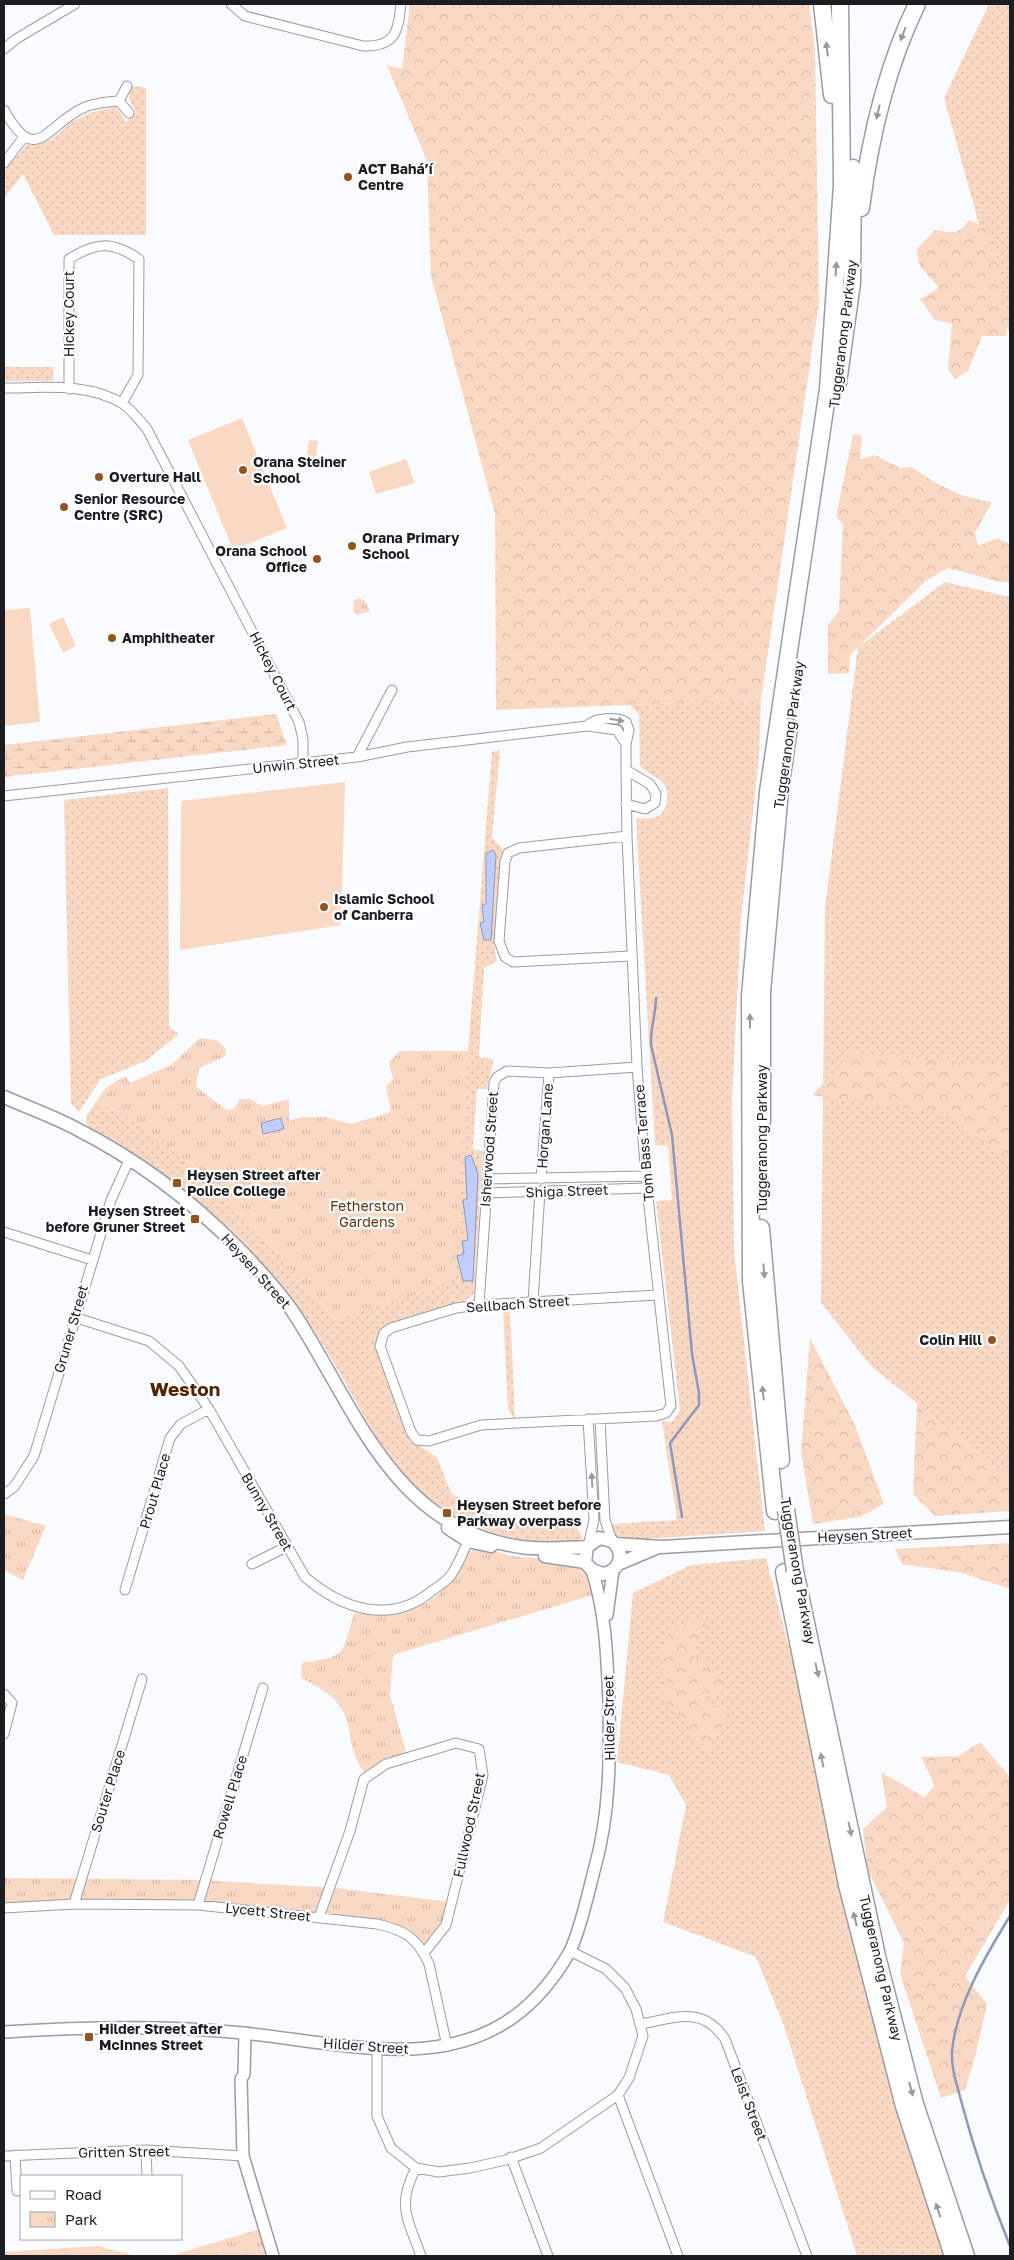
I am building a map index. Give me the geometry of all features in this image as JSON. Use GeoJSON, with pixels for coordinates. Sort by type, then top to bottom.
{"type":"FeatureCollection","features":[{"type":"Feature","properties":{"kind":"highway"},"geometry":{"type":"LineString","coordinates":[[822,4],[842,185]]}},
{"type":"Feature","properties":{"kind":"highway","name":"Tuggeranong Parkway"},"geometry":{"type":"LineString","coordinates":[[840,4],[842,185],[828,389],[768,792],[750,996],[751,1281],[780,1510],[847,1885],[904,2106],[953,2256]]}},
{"type":"Feature","properties":{"kind":"highway","name":"Tuggeranong Parkway"},"geometry":{"type":"LineString","coordinates":[[780,1510],[761,1235],[762,992],[780,790],[852,283],[851,4]]}},
{"type":"Feature","properties":{"kind":"highway"},"geometry":{"type":"LineString","coordinates":[[852,283],[865,180],[879,111],[892,65],[917,4]]}},
{"type":"Feature","properties":{"kind":"highway","name":"Tuggeranong Parkway"},"geometry":{"type":"LineString","coordinates":[[790,1571],[877,1956],[915,2104],[966,2256]]}},
{"type":"Feature","properties":{"kind":"main road","name":"Heysen Street"},"geometry":{"type":"LineString","coordinates":[[4,1097],[74,1127],[130,1158],[192,1204],[238,1248],[296,1316],[394,1476],[423,1505],[442,1518],[446,1526],[470,1537],[521,1554],[559,1557],[589,1566],[602,1574],[661,1547]]}},
{"type":"Feature","properties":{"kind":"main road","name":"Heysen Street"},"geometry":{"type":"LineString","coordinates":[[470,1537],[520,1547],[587,1546],[599,1538],[614,1543],[661,1547],[1010,1527]]}},
{"type":"Feature","properties":{"kind":"main road"},"geometry":{"type":"LineString","coordinates":[[614,1543],[620,1552],[616,1567]]}},
{"type":"Feature","properties":{"kind":"main road"},"geometry":{"type":"LineString","coordinates":[[587,1546],[589,1566]]}},
{"type":"Feature","properties":{"kind":"street"},"geometry":{"type":"LineString","coordinates":[[4,49],[75,4]]}},
{"type":"Feature","properties":{"kind":"street"},"geometry":{"type":"LineString","coordinates":[[231,4],[245,16],[363,46],[377,47],[393,36],[398,28],[401,4]]}},
{"type":"Feature","properties":{"kind":"street"},"geometry":{"type":"LineString","coordinates":[[119,101],[127,86]]}},
{"type":"Feature","properties":{"kind":"street"},"geometry":{"type":"LineString","coordinates":[[119,101],[130,113]]}},
{"type":"Feature","properties":{"kind":"street"},"geometry":{"type":"LineString","coordinates":[[4,110],[14,128],[24,138],[45,137],[80,110],[101,102],[119,101]]}},
{"type":"Feature","properties":{"kind":"street"},"geometry":{"type":"LineString","coordinates":[[4,163],[24,138]]}},
{"type":"Feature","properties":{"kind":"street","name":"Hickey Court"},"geometry":{"type":"LineString","coordinates":[[122,403],[138,375],[138,259],[120,247],[88,247],[69,259],[69,388],[92,392],[122,403],[147,429],[272,666],[299,722],[303,739],[303,763]]}},
{"type":"Feature","properties":{"kind":"street"},"geometry":{"type":"LineString","coordinates":[[4,388],[69,388]]}},
{"type":"Feature","properties":{"kind":"street"},"geometry":{"type":"LineString","coordinates":[[357,757],[392,690]]}},
{"type":"Feature","properties":{"kind":"street","name":"Unwin Street"},"geometry":{"type":"LineString","coordinates":[[4,796],[357,757],[406,747],[587,726],[589,723],[609,718],[626,722],[629,730],[626,744]]}},
{"type":"Feature","properties":{"kind":"street","name":"Tom Bass Terrace"},"geometry":{"type":"LineString","coordinates":[[600,1419],[656,1416],[666,1413],[670,1408],[670,1388],[647,1188],[637,1066],[631,956],[626,744]]}},
{"type":"Feature","properties":{"kind":"street"},"geometry":{"type":"LineString","coordinates":[[626,770],[650,784],[656,794],[654,802],[645,810],[626,804]]}},
{"type":"Feature","properties":{"kind":"street"},"geometry":{"type":"LineString","coordinates":[[627,836],[519,848],[508,853],[505,862],[499,941],[505,957],[513,962],[631,956]]}},
{"type":"Feature","properties":{"kind":"street","name":"Isherwood Street"},"geometry":{"type":"LineString","coordinates":[[478,1305],[494,1083],[497,1077],[507,1071],[548,1073],[637,1066]]}},
{"type":"Feature","properties":{"kind":"street","name":"Horgan Lane"},"geometry":{"type":"LineString","coordinates":[[541,1179],[548,1073]]}},
{"type":"Feature","properties":{"kind":"street","name":"Gruner Street"},"geometry":{"type":"LineString","coordinates":[[4,1494],[14,1488],[34,1456],[74,1317],[111,1200],[130,1158]]}},
{"type":"Feature","properties":{"kind":"street","name":"Shiga Street"},"geometry":{"type":"LineString","coordinates":[[487,1179],[646,1176]]}},
{"type":"Feature","properties":{"kind":"street","name":"Shiga Street"},"geometry":{"type":"LineString","coordinates":[[486,1193],[647,1188]]}},
{"type":"Feature","properties":{"kind":"street"},"geometry":{"type":"LineString","coordinates":[[533,1302],[540,1191]]}},
{"type":"Feature","properties":{"kind":"street"},"geometry":{"type":"LineString","coordinates":[[4,1232],[92,1260]]}},
{"type":"Feature","properties":{"kind":"street","name":"Sellbach Street"},"geometry":{"type":"LineString","coordinates":[[600,1419],[481,1425],[430,1441],[417,1440],[411,1432],[380,1346],[384,1333],[391,1328],[456,1308],[478,1305],[658,1295]]}},
{"type":"Feature","properties":{"kind":"street","name":"Bunny Street"},"geometry":{"type":"LineString","coordinates":[[74,1317],[149,1341],[179,1366],[209,1409],[286,1547],[305,1577],[323,1593],[352,1606],[378,1611],[404,1607],[424,1598],[451,1576],[470,1537]]}},
{"type":"Feature","properties":{"kind":"street","name":"Prout Place"},"geometry":{"type":"LineString","coordinates":[[126,1590],[170,1438],[182,1424],[209,1409]]}},
{"type":"Feature","properties":{"kind":"street"},"geometry":{"type":"LineString","coordinates":[[587,1546],[594,1520],[588,1419]]}},
{"type":"Feature","properties":{"kind":"street"},"geometry":{"type":"LineString","coordinates":[[600,1419],[605,1520],[614,1543]]}},
{"type":"Feature","properties":{"kind":"street"},"geometry":{"type":"LineString","coordinates":[[252,1564],[286,1547]]}},
{"type":"Feature","properties":{"kind":"street","name":"Hilder Street"},"geometry":{"type":"LineString","coordinates":[[589,1566],[605,1624]]}},
{"type":"Feature","properties":{"kind":"street","name":"Hilder Street"},"geometry":{"type":"LineString","coordinates":[[4,2032],[74,2028],[201,2029],[377,2050],[414,2050],[447,2046],[492,2031],[518,2014],[540,1993],[570,1951],[600,1849],[610,1770],[605,1624],[616,1567]]}},
{"type":"Feature","properties":{"kind":"street","name":"Souter Place"},"geometry":{"type":"LineString","coordinates":[[74,1904],[142,1679]]}},
{"type":"Feature","properties":{"kind":"street","name":"Rowell Place"},"geometry":{"type":"LineString","coordinates":[[198,1905],[263,1688]]}},
{"type":"Feature","properties":{"kind":"street"},"geometry":{"type":"LineString","coordinates":[[4,1694],[12,1704],[4,1734]]}},
{"type":"Feature","properties":{"kind":"street","name":"Fullwood Street"},"geometry":{"type":"LineString","coordinates":[[319,1917],[350,1831],[364,1779],[386,1764],[456,1743],[479,1749],[483,1775],[446,1925],[424,1953]]}},
{"type":"Feature","properties":{"kind":"street","name":"Lycett Street"},"geometry":{"type":"LineString","coordinates":[[4,1908],[74,1904],[198,1905],[319,1917],[377,1924],[399,1929],[410,1936],[424,1953],[431,1972],[447,2046]]}},
{"type":"Feature","properties":{"kind":"street"},"geometry":{"type":"LineString","coordinates":[[377,2050],[377,2116],[391,2148],[416,2168],[439,2172],[470,2168],[541,2148],[618,2095],[629,2078],[639,2053],[643,2036],[641,2024],[625,1988],[606,1969],[570,1951]]}},
{"type":"Feature","properties":{"kind":"street","name":"Leist Street"},"geometry":{"type":"LineString","coordinates":[[641,2024],[687,2016],[703,2018],[716,2026],[725,2039],[806,2256]]}},
{"type":"Feature","properties":{"kind":"street"},"geometry":{"type":"LineString","coordinates":[[240,2033],[244,2074],[241,2079],[243,2156],[272,2256]]}},
{"type":"Feature","properties":{"kind":"street"},"geometry":{"type":"LineString","coordinates":[[618,2095],[678,2256]]}},
{"type":"Feature","properties":{"kind":"street"},"geometry":{"type":"LineString","coordinates":[[146,2150],[147,2175]]}},
{"type":"Feature","properties":{"kind":"street","name":"Gritten Street"},"geometry":{"type":"LineString","coordinates":[[4,2156],[146,2150],[243,2156]]}},
{"type":"Feature","properties":{"kind":"street"},"geometry":{"type":"LineString","coordinates":[[15,2155],[17,2191]]}},
{"type":"Feature","properties":{"kind":"street"},"geometry":{"type":"LineString","coordinates":[[512,2157],[548,2256]]}},
{"type":"Feature","properties":{"kind":"street"},"geometry":{"type":"LineString","coordinates":[[416,2168],[406,2187],[404,2207],[422,2256]]}},
{"type":"Feature","properties":{"kind":"green space"},"geometry":{"type":"Polygon","coordinates":[[[410,4],[809,4],[815,49],[819,302],[761,700],[496,710],[495,514],[431,276],[427,161],[387,65],[402,69],[410,4]]]}},
{"type":"Feature","properties":{"kind":"green space"},"geometry":{"type":"Polygon","coordinates":[[[989,4],[1010,4],[1010,336],[944,98],[989,4]]]}},
{"type":"Feature","properties":{"kind":"green space"},"geometry":{"type":"Polygon","coordinates":[[[131,86],[146,88],[146,235],[54,235],[23,174],[4,198],[4,171],[29,142],[47,141],[79,118],[92,112],[106,109],[116,107],[126,122],[136,112],[129,98],[131,86]]]}},
{"type":"Feature","properties":{"kind":"green space"},"geometry":{"type":"Polygon","coordinates":[[[969,220],[984,226],[989,237],[1001,274],[1002,306],[1010,314],[1006,336],[982,336],[968,371],[955,379],[948,369],[952,324],[935,320],[920,299],[939,288],[920,266],[916,250],[935,230],[946,232],[958,231],[969,220]]]}},
{"type":"Feature","properties":{"kind":"green space"},"geometry":{"type":"Polygon","coordinates":[[[4,367],[53,367],[54,381],[4,381],[4,367]]]}},
{"type":"Feature","properties":{"kind":"green space"},"geometry":{"type":"Polygon","coordinates":[[[242,418],[287,528],[233,550],[188,440],[242,418]]]}},
{"type":"Feature","properties":{"kind":"green space"},"geometry":{"type":"Polygon","coordinates":[[[853,434],[862,436],[860,459],[875,455],[900,468],[912,467],[949,490],[992,502],[975,533],[978,546],[998,538],[1010,545],[1010,582],[1000,582],[948,568],[927,580],[850,655],[849,673],[828,674],[828,625],[839,611],[843,524],[836,517],[853,434]]]}},
{"type":"Feature","properties":{"kind":"green space"},"geometry":{"type":"Polygon","coordinates":[[[309,440],[318,441],[316,457],[307,456],[309,440]]]}},
{"type":"Feature","properties":{"kind":"green space"},"geometry":{"type":"Polygon","coordinates":[[[406,459],[415,483],[376,494],[369,472],[406,459]]]}},
{"type":"Feature","properties":{"kind":"green space"},"geometry":{"type":"Polygon","coordinates":[[[945,582],[1010,597],[1010,1468],[998,1469],[871,1366],[821,1303],[825,908],[858,647],[945,582]]]}},
{"type":"Feature","properties":{"kind":"green space"},"geometry":{"type":"Polygon","coordinates":[[[358,598],[364,600],[370,611],[359,615],[354,613],[353,602],[358,598]]]}},
{"type":"Feature","properties":{"kind":"green space"},"geometry":{"type":"Polygon","coordinates":[[[30,608],[40,722],[4,726],[4,610],[30,608]]]}},
{"type":"Feature","properties":{"kind":"green space"},"geometry":{"type":"Polygon","coordinates":[[[63,617],[76,646],[63,653],[49,624],[63,617]]]}},
{"type":"Feature","properties":{"kind":"green space"},"geometry":{"type":"Polygon","coordinates":[[[761,700],[759,757],[741,919],[732,1099],[734,1250],[765,1531],[629,1540],[615,1534],[611,1524],[677,1520],[662,1421],[672,1422],[680,1411],[656,1201],[672,1200],[668,1146],[655,1145],[636,818],[648,819],[661,814],[666,805],[667,792],[663,783],[640,766],[639,714],[630,705],[761,700]]]}},
{"type":"Feature","properties":{"kind":"green space"},"geometry":{"type":"Polygon","coordinates":[[[276,714],[287,745],[4,777],[4,745],[276,714]]]}},
{"type":"Feature","properties":{"kind":"green space"},"geometry":{"type":"Polygon","coordinates":[[[500,750],[492,838],[503,849],[494,946],[497,961],[484,968],[479,1057],[493,1059],[493,1063],[487,1089],[477,1089],[473,1149],[483,1151],[474,1293],[459,1304],[447,1309],[381,1330],[377,1337],[376,1348],[416,1443],[437,1457],[451,1493],[483,1512],[507,1520],[550,1526],[575,1524],[583,1538],[567,1543],[541,1543],[499,1535],[466,1522],[421,1492],[396,1466],[385,1450],[314,1331],[246,1245],[210,1211],[172,1181],[89,1127],[86,1123],[87,1115],[96,1102],[129,1117],[211,1179],[335,1319],[454,1282],[468,1051],[492,752],[500,750]]]}},
{"type":"Feature","properties":{"kind":"green space"},"geometry":{"type":"Polygon","coordinates":[[[345,782],[341,925],[180,950],[181,801],[345,782]]]}},
{"type":"Feature","properties":{"kind":"green space"},"geometry":{"type":"Polygon","coordinates":[[[168,788],[169,1027],[179,1034],[146,1061],[101,1079],[79,1112],[71,1104],[64,800],[168,788]]]}},
{"type":"Feature","properties":{"kind":"green space","name":"Fetherston Gardens"},"geometry":{"type":"Polygon","coordinates":[[[200,1038],[217,1040],[225,1048],[226,1056],[199,1068],[196,1087],[227,1110],[234,1109],[240,1099],[249,1099],[263,1106],[289,1099],[289,1121],[302,1117],[325,1117],[351,1124],[391,1112],[386,1086],[393,1080],[389,1062],[400,1051],[468,1051],[455,1282],[335,1319],[211,1179],[129,1117],[96,1102],[112,1083],[121,1078],[126,1076],[130,1083],[171,1065],[200,1038]]]}},
{"type":"Feature","properties":{"kind":"green space"},"geometry":{"type":"Polygon","coordinates":[[[853,1052],[1010,1068],[1010,1161],[944,1113],[812,1095],[853,1052]]]}},
{"type":"Feature","properties":{"kind":"green space"},"geometry":{"type":"Polygon","coordinates":[[[510,1307],[515,1420],[508,1409],[503,1308],[510,1307]]]}},
{"type":"Feature","properties":{"kind":"green space"},"geometry":{"type":"Polygon","coordinates":[[[810,1338],[855,1425],[884,1504],[860,1517],[813,1524],[801,1452],[810,1338]]]}},
{"type":"Feature","properties":{"kind":"green space"},"geometry":{"type":"Polygon","coordinates":[[[917,1403],[998,1469],[1010,1468],[1010,1511],[935,1516],[913,1494],[917,1403]]]}},
{"type":"Feature","properties":{"kind":"green space"},"geometry":{"type":"Polygon","coordinates":[[[4,1514],[46,1526],[23,1580],[4,1570],[4,1514]]]}},
{"type":"Feature","properties":{"kind":"green space"},"geometry":{"type":"Polygon","coordinates":[[[1010,1543],[1010,1589],[963,1573],[902,1564],[895,1549],[1010,1543]]]}},
{"type":"Feature","properties":{"kind":"green space"},"geometry":{"type":"Polygon","coordinates":[[[478,1548],[489,1549],[511,1556],[583,1562],[596,1594],[393,1655],[390,1695],[407,1755],[385,1761],[365,1773],[355,1756],[345,1715],[341,1708],[328,1694],[301,1678],[302,1663],[328,1658],[340,1651],[347,1638],[354,1613],[394,1613],[410,1610],[437,1596],[459,1569],[470,1551],[478,1548]]]}},
{"type":"Feature","properties":{"kind":"green space"},"geometry":{"type":"Polygon","coordinates":[[[766,1558],[826,1789],[954,2256],[857,2256],[784,2026],[756,1957],[663,1922],[686,1805],[669,1775],[617,1762],[633,1593],[691,1565],[766,1558]]]}},
{"type":"Feature","properties":{"kind":"green space"},"geometry":{"type":"Polygon","coordinates":[[[707,1621],[693,1641],[695,1662],[703,1654],[706,1666],[723,1682],[721,1696],[704,1691],[699,1696],[730,1714],[705,1753],[675,1708],[659,1698],[670,1682],[663,1678],[662,1664],[665,1643],[669,1636],[674,1630],[683,1625],[707,1621]]]}},
{"type":"Feature","properties":{"kind":"green space"},"geometry":{"type":"Polygon","coordinates":[[[980,1742],[1010,1777],[1010,1900],[965,1976],[987,2004],[975,2057],[965,2090],[941,2098],[900,1974],[904,1943],[868,1871],[863,1829],[887,1807],[881,1772],[924,1797],[935,1786],[921,1757],[958,1756],[980,1742]]]}},
{"type":"Feature","properties":{"kind":"green space"},"geometry":{"type":"Polygon","coordinates":[[[4,1878],[200,1880],[336,1888],[450,1902],[442,1925],[424,1948],[407,1929],[316,1914],[196,1902],[4,1904],[4,1878]]]}},
{"type":"Feature","properties":{"kind":"green space"},"geometry":{"type":"Polygon","coordinates":[[[260,2229],[268,2256],[169,2256],[260,2229]]]}},
{"type":"Feature","properties":{"kind":"green space"},"geometry":{"type":"Polygon","coordinates":[[[98,2246],[136,2256],[4,2256],[4,2252],[98,2246]]]}},
{"type":"Feature","properties":{"kind":"water"},"geometry":{"type":"Polygon","coordinates":[[[493,850],[496,855],[491,940],[484,940],[480,923],[484,922],[482,905],[486,904],[486,853],[493,850]]]}},
{"type":"Feature","properties":{"kind":"water"},"geometry":{"type":"Polygon","coordinates":[[[281,1118],[284,1129],[263,1134],[261,1123],[281,1118]]]}},
{"type":"Feature","properties":{"kind":"water"},"geometry":{"type":"Polygon","coordinates":[[[471,1155],[478,1174],[473,1281],[463,1281],[457,1256],[464,1254],[462,1241],[468,1240],[463,1200],[467,1199],[465,1157],[471,1155]]]}},
{"type":"Feature","properties":{"kind":"waterway"},"geometry":{"type":"LineString","coordinates":[[656,998],[651,1045],[672,1135],[692,1354],[699,1393],[699,1405],[670,1443],[682,1517]]}},
{"type":"Feature","properties":{"kind":"waterway"},"geometry":{"type":"LineString","coordinates":[[1010,1916],[991,1947],[966,1999],[959,2016],[952,2052],[955,2079],[972,2140],[1010,2246]]}},
{"type":"Feature","properties":{"kind":"place","name":"ACT Bahá’í Centre"},"geometry":{"type":"Point","coordinates":[348,177]}},
{"type":"Feature","properties":{"kind":"place","name":"Orana Steiner School"},"geometry":{"type":"Point","coordinates":[243,470]}},
{"type":"Feature","properties":{"kind":"place","name":"Overture Hall"},"geometry":{"type":"Point","coordinates":[99,477]}},
{"type":"Feature","properties":{"kind":"place","name":"Senior Resource Centre (SRC)"},"geometry":{"type":"Point","coordinates":[64,507]}},
{"type":"Feature","properties":{"kind":"place","name":"Orana Primary School"},"geometry":{"type":"Point","coordinates":[352,546]}},
{"type":"Feature","properties":{"kind":"place","name":"Orana School Office"},"geometry":{"type":"Point","coordinates":[317,559]}},
{"type":"Feature","properties":{"kind":"place","name":"Amphitheater"},"geometry":{"type":"Point","coordinates":[112,638]}},
{"type":"Feature","properties":{"kind":"place","name":"Islamic School of Canberra"},"geometry":{"type":"Point","coordinates":[324,907]}},
{"type":"Feature","properties":{"kind":"place","name":"Heysen Street after Police College"},"geometry":{"type":"Point","coordinates":[177,1183]}},
{"type":"Feature","properties":{"kind":"place","name":"Heysen Street before Gruner Street"},"geometry":{"type":"Point","coordinates":[195,1219]}},
{"type":"Feature","properties":{"kind":"place","name":"Colin Hill"},"geometry":{"type":"Point","coordinates":[992,1340]}},
{"type":"Feature","properties":{"kind":"place","name":"Heysen Street before Parkway overpass"},"geometry":{"type":"Point","coordinates":[447,1513]}},
{"type":"Feature","properties":{"kind":"place","name":"Hilder Street after McInnes Street"},"geometry":{"type":"Point","coordinates":[89,2037]}},
{"type":"Feature","properties":{"kind":"district","name":"Weston"},"geometry":{"type":"Point","coordinates":[185,1389]}}]}
